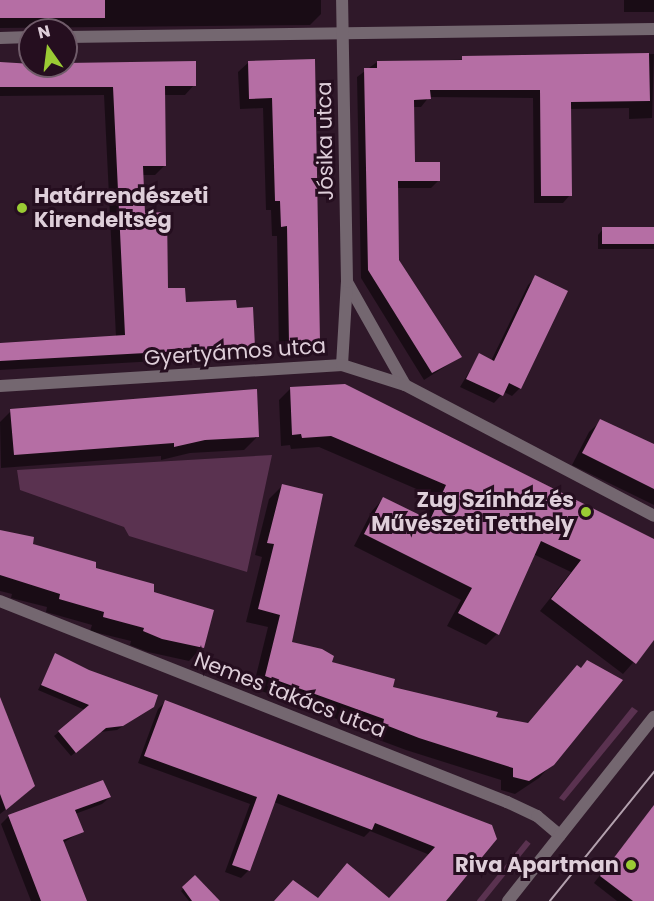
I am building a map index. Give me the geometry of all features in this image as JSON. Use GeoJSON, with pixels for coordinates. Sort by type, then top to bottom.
{"type":"FeatureCollection","features":[{"type":"Feature","properties":{"kind":"street","name":"Jósika utca"},"geometry":{"type":"LineString","coordinates":[[342,0],[347,282],[342,365]]}},
{"type":"Feature","properties":{"kind":"street"},"geometry":{"type":"LineString","coordinates":[[78,37],[654,29]]}},
{"type":"Feature","properties":{"kind":"street"},"geometry":{"type":"LineString","coordinates":[[0,38],[18,37]]}},
{"type":"Feature","properties":{"kind":"street","name":"Jósika utca"},"geometry":{"type":"LineString","coordinates":[[347,282],[405,385]]}},
{"type":"Feature","properties":{"kind":"street","name":"Gyertyámos utca"},"geometry":{"type":"LineString","coordinates":[[0,386],[342,365],[405,385],[654,516]]}},
{"type":"Feature","properties":{"kind":"street","name":"Nemes takács utca"},"geometry":{"type":"LineString","coordinates":[[0,601],[507,802],[537,816],[560,835]]}},
{"type":"Feature","properties":{"kind":"street"},"geometry":{"type":"LineString","coordinates":[[508,901],[654,717]]}},
{"type":"Feature","properties":{"kind":"shaded area"},"geometry":{"type":"Polygon","coordinates":[[[272,455],[247,572],[129,536],[124,527],[20,490],[17,470],[272,455]]]}},
{"type":"Feature","properties":{"kind":"shaded area"},"geometry":{"type":"Polygon","coordinates":[[[632,707],[638,711],[564,801],[559,798],[632,707]]]}},
{"type":"Feature","properties":{"kind":"shaded area"},"geometry":{"type":"Polygon","coordinates":[[[526,840],[531,844],[484,901],[477,901],[526,840]]]}},
{"type":"Feature","properties":{"kind":"building"},"geometry":{"type":"Polygon","coordinates":[[[0,0],[105,0],[105,18],[0,18],[0,0]]]}},
{"type":"Feature","properties":{"kind":"building"},"geometry":{"type":"Polygon","coordinates":[[[649,53],[650,101],[571,102],[572,196],[541,196],[540,90],[430,90],[431,99],[414,100],[415,162],[440,162],[440,181],[398,181],[399,260],[462,357],[432,373],[368,270],[364,68],[377,68],[377,61],[462,60],[462,56],[649,53]]]}},
{"type":"Feature","properties":{"kind":"building"},"geometry":{"type":"Polygon","coordinates":[[[315,59],[320,342],[289,343],[287,226],[281,227],[280,201],[275,201],[272,98],[249,99],[248,61],[315,59]]]}},
{"type":"Feature","properties":{"kind":"building"},"geometry":{"type":"Polygon","coordinates":[[[196,61],[196,86],[165,86],[166,166],[143,166],[145,213],[167,212],[168,288],[185,288],[186,302],[236,300],[237,308],[253,307],[255,347],[0,361],[0,343],[125,335],[113,87],[0,87],[0,62],[18,63],[18,78],[78,78],[78,63],[196,61]]]}},
{"type":"Feature","properties":{"kind":"building"},"geometry":{"type":"Polygon","coordinates":[[[602,227],[654,227],[654,244],[602,244],[602,227]]]}},
{"type":"Feature","properties":{"kind":"building"},"geometry":{"type":"Polygon","coordinates":[[[535,275],[568,291],[521,389],[509,383],[503,396],[466,379],[479,353],[494,361],[535,275]]]}},
{"type":"Feature","properties":{"kind":"building"},"geometry":{"type":"Polygon","coordinates":[[[345,384],[654,539],[654,640],[636,664],[551,599],[581,560],[541,541],[499,635],[458,613],[472,588],[364,534],[383,497],[430,520],[446,485],[331,436],[302,438],[301,434],[292,435],[290,387],[345,384]]]}},
{"type":"Feature","properties":{"kind":"building"},"geometry":{"type":"Polygon","coordinates":[[[257,389],[259,437],[205,440],[174,447],[174,443],[14,455],[10,409],[257,389]]]}},
{"type":"Feature","properties":{"kind":"building"},"geometry":{"type":"Polygon","coordinates":[[[600,419],[654,444],[654,489],[582,453],[600,419]]]}},
{"type":"Feature","properties":{"kind":"building"},"geometry":{"type":"Polygon","coordinates":[[[282,484],[323,494],[292,642],[322,649],[334,656],[332,662],[395,679],[393,687],[498,712],[496,717],[528,723],[577,665],[581,668],[587,660],[623,680],[554,765],[529,781],[513,777],[513,768],[419,738],[383,724],[384,719],[265,676],[280,615],[258,609],[274,544],[267,543],[282,484]]]}},
{"type":"Feature","properties":{"kind":"building"},"geometry":{"type":"Polygon","coordinates":[[[0,530],[34,537],[33,544],[96,562],[96,568],[154,584],[154,592],[214,610],[204,648],[162,639],[143,631],[144,628],[103,617],[104,612],[59,599],[60,594],[0,575],[0,530]]]}},
{"type":"Feature","properties":{"kind":"building"},"geometry":{"type":"Polygon","coordinates":[[[55,653],[89,670],[158,695],[154,707],[123,726],[106,728],[76,753],[58,731],[89,705],[41,685],[55,653]]]}},
{"type":"Feature","properties":{"kind":"building"},"geometry":{"type":"Polygon","coordinates":[[[0,697],[35,786],[6,810],[0,794],[0,697]]]}},
{"type":"Feature","properties":{"kind":"building"},"geometry":{"type":"Polygon","coordinates":[[[165,700],[492,825],[497,839],[446,901],[274,901],[293,880],[318,898],[347,863],[389,898],[435,847],[375,823],[372,830],[278,794],[250,871],[232,865],[257,797],[144,756],[165,700]]]}},
{"type":"Feature","properties":{"kind":"building"},"geometry":{"type":"Polygon","coordinates":[[[103,780],[111,797],[75,810],[84,832],[63,840],[87,901],[41,901],[8,815],[103,780]]]}},
{"type":"Feature","properties":{"kind":"building","name":"Riva Apartman"},"geometry":{"type":"Polygon","coordinates":[[[654,805],[654,901],[633,901],[600,876],[654,805]]]}},
{"type":"Feature","properties":{"kind":"building"},"geometry":{"type":"Polygon","coordinates":[[[195,875],[220,901],[192,901],[182,887],[195,875]]]}},
{"type":"Feature","properties":{"kind":"tram line"},"geometry":{"type":"LineString","coordinates":[[550,901],[654,772]]}},
{"type":"Feature","properties":{"kind":"place","name":"Határrendészeti Kirendeltség"},"geometry":{"type":"Point","coordinates":[22,208]}},
{"type":"Feature","properties":{"kind":"place","name":"Zug Színház és Művészeti Tetthely"},"geometry":{"type":"Point","coordinates":[586,512]}},
{"type":"Feature","properties":{"kind":"place","name":"Riva Apartman"},"geometry":{"type":"Point","coordinates":[631,865]}}]}
